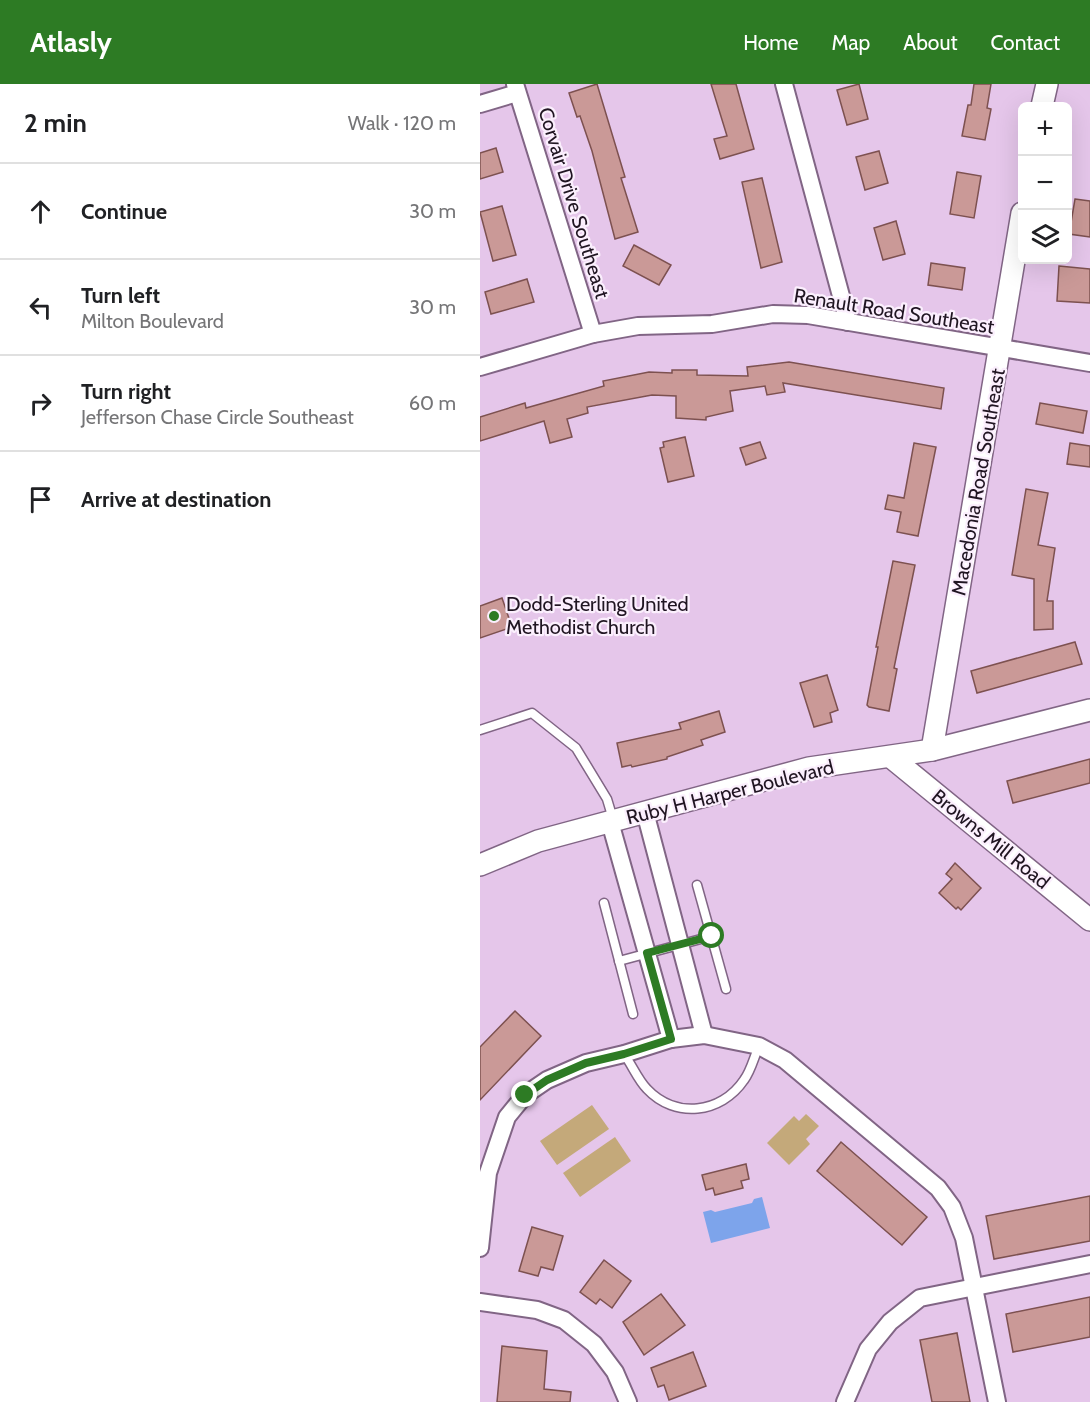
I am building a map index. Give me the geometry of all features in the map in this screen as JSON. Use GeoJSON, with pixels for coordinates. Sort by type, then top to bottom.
{"type":"FeatureCollection","features":[{"type":"Feature","properties":{"kind":"street"},"geometry":{"type":"LineString","coordinates":[[784,84],[848,322]]}},
{"type":"Feature","properties":{"kind":"street"},"geometry":{"type":"LineString","coordinates":[[1043,102],[1047,84]]}},
{"type":"Feature","properties":{"kind":"street"},"geometry":{"type":"LineString","coordinates":[[480,104],[516,88]]}},
{"type":"Feature","properties":{"kind":"street","name":"Corvair Drive Southeast"},"geometry":{"type":"LineString","coordinates":[[516,88],[593,334]]}},
{"type":"Feature","properties":{"kind":"street","name":"Macedonia Road Southeast"},"geometry":{"type":"LineString","coordinates":[[932,750],[1018,244]]}},
{"type":"Feature","properties":{"kind":"street","name":"Renault Road Southeast"},"geometry":{"type":"LineString","coordinates":[[480,367],[593,334],[638,326],[712,324],[773,314],[808,315],[1090,363]]}},
{"type":"Feature","properties":{"kind":"street","name":"Ruby H Harper Boulevard"},"geometry":{"type":"LineString","coordinates":[[480,865],[537,841],[809,768],[892,758],[932,750],[1090,710]]}},
{"type":"Feature","properties":{"kind":"street","name":"Browns Mill Road"},"geometry":{"type":"LineString","coordinates":[[892,758],[1090,920]]}},
{"type":"Feature","properties":{"kind":"street"},"geometry":{"type":"LineString","coordinates":[[645,812],[704,1035]]}},
{"type":"Feature","properties":{"kind":"street"},"geometry":{"type":"LineString","coordinates":[[612,821],[671,1039]]}},
{"type":"Feature","properties":{"kind":"street"},"geometry":{"type":"LineString","coordinates":[[480,1248],[488,1173],[507,1117],[525,1095],[547,1080],[586,1063],[671,1039],[704,1035],[759,1046],[785,1060],[938,1188],[952,1208],[964,1238],[998,1402]]}},
{"type":"Feature","properties":{"kind":"street"},"geometry":{"type":"LineString","coordinates":[[845,1402],[868,1349],[890,1322],[920,1298],[1090,1264]]}},
{"type":"Feature","properties":{"kind":"street"},"geometry":{"type":"LineString","coordinates":[[480,1302],[537,1310],[564,1320],[594,1344],[615,1372],[628,1402]]}},
{"type":"Feature","properties":{"kind":"lane"},"geometry":{"type":"LineString","coordinates":[[480,730],[532,713],[576,748],[607,799],[612,821]]}},
{"type":"Feature","properties":{"kind":"lane"},"geometry":{"type":"LineString","coordinates":[[697,885],[726,989]]}},
{"type":"Feature","properties":{"kind":"lane"},"geometry":{"type":"LineString","coordinates":[[604,903],[633,1014]]}},
{"type":"Feature","properties":{"kind":"lane"},"geometry":{"type":"LineString","coordinates":[[619,961],[712,936]]}},
{"type":"Feature","properties":{"kind":"lane"},"geometry":{"type":"LineString","coordinates":[[624,1054],[645,1087],[657,1098],[677,1108],[696,1110],[710,1107],[727,1098],[745,1080],[759,1046]]}},
{"type":"Feature","properties":{"kind":"shaded area"},"geometry":{"type":"Polygon","coordinates":[[[592,1105],[609,1129],[557,1165],[540,1141],[592,1105]]]}},
{"type":"Feature","properties":{"kind":"shaded area"},"geometry":{"type":"Polygon","coordinates":[[[806,1114],[819,1126],[806,1139],[810,1144],[789,1165],[767,1143],[794,1116],[799,1121],[806,1114]]]}},
{"type":"Feature","properties":{"kind":"shaded area"},"geometry":{"type":"Polygon","coordinates":[[[615,1137],[631,1161],[580,1197],[563,1173],[615,1137]]]}},
{"type":"Feature","properties":{"kind":"water"},"geometry":{"type":"Polygon","coordinates":[[[762,1197],[770,1228],[711,1243],[703,1212],[711,1210],[715,1212],[752,1203],[754,1199],[762,1197]]]}},
{"type":"Feature","properties":{"kind":"building"},"geometry":{"type":"Polygon","coordinates":[[[597,84],[625,177],[621,178],[638,232],[615,239],[592,151],[569,93],[597,84]]]}},
{"type":"Feature","properties":{"kind":"building"},"geometry":{"type":"Polygon","coordinates":[[[711,84],[736,84],[754,149],[720,159],[714,139],[727,136],[711,84]]]}},
{"type":"Feature","properties":{"kind":"building"},"geometry":{"type":"Polygon","coordinates":[[[859,84],[868,119],[847,125],[837,90],[859,84]]]}},
{"type":"Feature","properties":{"kind":"building"},"geometry":{"type":"Polygon","coordinates":[[[974,84],[991,84],[987,108],[991,109],[985,140],[962,136],[974,84]]]}},
{"type":"Feature","properties":{"kind":"building"},"geometry":{"type":"Polygon","coordinates":[[[496,148],[503,172],[480,179],[480,153],[496,148]]]}},
{"type":"Feature","properties":{"kind":"building"},"geometry":{"type":"Polygon","coordinates":[[[879,151],[888,183],[865,190],[856,157],[879,151]]]}},
{"type":"Feature","properties":{"kind":"building"},"geometry":{"type":"Polygon","coordinates":[[[957,172],[981,176],[974,218],[950,214],[957,172]]]}},
{"type":"Feature","properties":{"kind":"building"},"geometry":{"type":"Polygon","coordinates":[[[762,178],[782,262],[761,268],[742,182],[762,178]]]}},
{"type":"Feature","properties":{"kind":"building"},"geometry":{"type":"Polygon","coordinates":[[[1075,199],[1090,201],[1090,237],[1072,234],[1075,199]]]}},
{"type":"Feature","properties":{"kind":"building"},"geometry":{"type":"Polygon","coordinates":[[[502,206],[516,255],[493,261],[480,212],[502,206]]]}},
{"type":"Feature","properties":{"kind":"building"},"geometry":{"type":"Polygon","coordinates":[[[896,221],[905,254],[883,260],[874,228],[896,221]]]}},
{"type":"Feature","properties":{"kind":"building"},"geometry":{"type":"Polygon","coordinates":[[[634,245],[671,265],[659,285],[623,266],[634,245]]]}},
{"type":"Feature","properties":{"kind":"building"},"geometry":{"type":"Polygon","coordinates":[[[931,263],[965,268],[962,290],[928,285],[931,263]]]}},
{"type":"Feature","properties":{"kind":"building"},"geometry":{"type":"Polygon","coordinates":[[[1059,266],[1090,269],[1090,303],[1057,301],[1059,266]]]}},
{"type":"Feature","properties":{"kind":"building"},"geometry":{"type":"Polygon","coordinates":[[[527,279],[534,302],[491,314],[485,292],[527,279]]]}},
{"type":"Feature","properties":{"kind":"building"},"geometry":{"type":"Polygon","coordinates":[[[789,362],[944,388],[941,409],[783,383],[785,392],[767,395],[765,386],[730,391],[733,411],[706,417],[706,420],[676,418],[676,396],[652,395],[587,407],[588,413],[567,419],[572,437],[550,443],[544,421],[480,441],[480,417],[525,403],[526,408],[604,386],[603,381],[649,372],[672,373],[672,370],[697,370],[697,375],[748,376],[747,367],[789,362]]]}},
{"type":"Feature","properties":{"kind":"building"},"geometry":{"type":"Polygon","coordinates":[[[1040,403],[1087,411],[1083,433],[1036,424],[1040,403]]]}},
{"type":"Feature","properties":{"kind":"building"},"geometry":{"type":"Polygon","coordinates":[[[685,437],[694,476],[668,482],[660,448],[664,447],[663,442],[685,437]]]}},
{"type":"Feature","properties":{"kind":"building"},"geometry":{"type":"Polygon","coordinates":[[[760,442],[766,458],[746,465],[740,448],[760,442]]]}},
{"type":"Feature","properties":{"kind":"building"},"geometry":{"type":"Polygon","coordinates":[[[914,443],[936,447],[918,536],[897,532],[901,512],[885,509],[888,495],[904,498],[914,443]]]}},
{"type":"Feature","properties":{"kind":"building"},"geometry":{"type":"Polygon","coordinates":[[[1070,443],[1090,446],[1090,467],[1067,464],[1070,443]]]}},
{"type":"Feature","properties":{"kind":"building"},"geometry":{"type":"Polygon","coordinates":[[[1026,489],[1048,493],[1038,545],[1055,548],[1047,601],[1053,601],[1053,629],[1034,630],[1034,579],[1012,575],[1026,489]]]}},
{"type":"Feature","properties":{"kind":"building"},"geometry":{"type":"Polygon","coordinates":[[[893,561],[915,565],[894,668],[897,669],[889,711],[867,705],[893,561]]]}},
{"type":"Feature","properties":{"kind":"building","name":"Dodd-Sterling United Methodist Church"},"geometry":{"type":"Polygon","coordinates":[[[502,598],[512,627],[480,638],[480,606],[502,598]]]}},
{"type":"Feature","properties":{"kind":"building"},"geometry":{"type":"Polygon","coordinates":[[[1075,642],[1082,664],[977,693],[971,671],[1075,642]]]}},
{"type":"Feature","properties":{"kind":"building"},"geometry":{"type":"Polygon","coordinates":[[[827,675],[838,710],[830,713],[832,722],[814,727],[800,683],[827,675]]]}},
{"type":"Feature","properties":{"kind":"building"},"geometry":{"type":"Polygon","coordinates":[[[719,711],[725,732],[701,740],[703,745],[667,757],[667,759],[622,767],[617,743],[681,729],[679,723],[719,711]]]}},
{"type":"Feature","properties":{"kind":"building"},"geometry":{"type":"Polygon","coordinates":[[[1090,759],[1090,783],[1013,803],[1007,781],[1090,759]]]}},
{"type":"Feature","properties":{"kind":"building"},"geometry":{"type":"Polygon","coordinates":[[[955,863],[981,888],[961,910],[958,907],[956,909],[939,893],[952,879],[946,874],[955,863]]]}},
{"type":"Feature","properties":{"kind":"building"},"geometry":{"type":"Polygon","coordinates":[[[515,1011],[541,1036],[480,1100],[480,1047],[515,1011]]]}},
{"type":"Feature","properties":{"kind":"building"},"geometry":{"type":"Polygon","coordinates":[[[841,1142],[927,1217],[902,1245],[817,1171],[841,1142]]]}},
{"type":"Feature","properties":{"kind":"building"},"geometry":{"type":"Polygon","coordinates":[[[746,1164],[749,1179],[741,1181],[743,1188],[715,1195],[713,1188],[706,1190],[702,1175],[746,1164]]]}},
{"type":"Feature","properties":{"kind":"building"},"geometry":{"type":"Polygon","coordinates":[[[1090,1196],[1090,1241],[994,1259],[986,1216],[1090,1196]]]}},
{"type":"Feature","properties":{"kind":"building"},"geometry":{"type":"Polygon","coordinates":[[[532,1227],[563,1236],[553,1270],[541,1267],[538,1276],[519,1271],[532,1227]]]}},
{"type":"Feature","properties":{"kind":"building"},"geometry":{"type":"Polygon","coordinates":[[[604,1260],[631,1281],[612,1308],[600,1299],[596,1304],[580,1292],[604,1260]]]}},
{"type":"Feature","properties":{"kind":"building"},"geometry":{"type":"Polygon","coordinates":[[[661,1294],[685,1325],[644,1355],[623,1322],[661,1294]]]}},
{"type":"Feature","properties":{"kind":"building"},"geometry":{"type":"Polygon","coordinates":[[[1090,1297],[1090,1337],[1013,1352],[1006,1314],[1090,1297]]]}},
{"type":"Feature","properties":{"kind":"building"},"geometry":{"type":"Polygon","coordinates":[[[957,1333],[970,1402],[932,1402],[920,1340],[957,1333]]]}},
{"type":"Feature","properties":{"kind":"building"},"geometry":{"type":"Polygon","coordinates":[[[502,1346],[547,1351],[544,1389],[571,1392],[570,1402],[497,1402],[502,1346]]]}},
{"type":"Feature","properties":{"kind":"building"},"geometry":{"type":"Polygon","coordinates":[[[693,1352],[706,1386],[669,1400],[664,1385],[658,1387],[651,1368],[693,1352]]]}},
{"type":"Feature","properties":{"kind":"place","name":"Dodd-Sterling United Methodist Church"},"geometry":{"type":"Point","coordinates":[494,616]}},
{"type":"Feature","properties":{"kind":"route"},"geometry":{"type":"LineString","coordinates":[[525,1095],[547,1080],[586,1063],[671,1039],[647,953],[712,936]]}}]}
